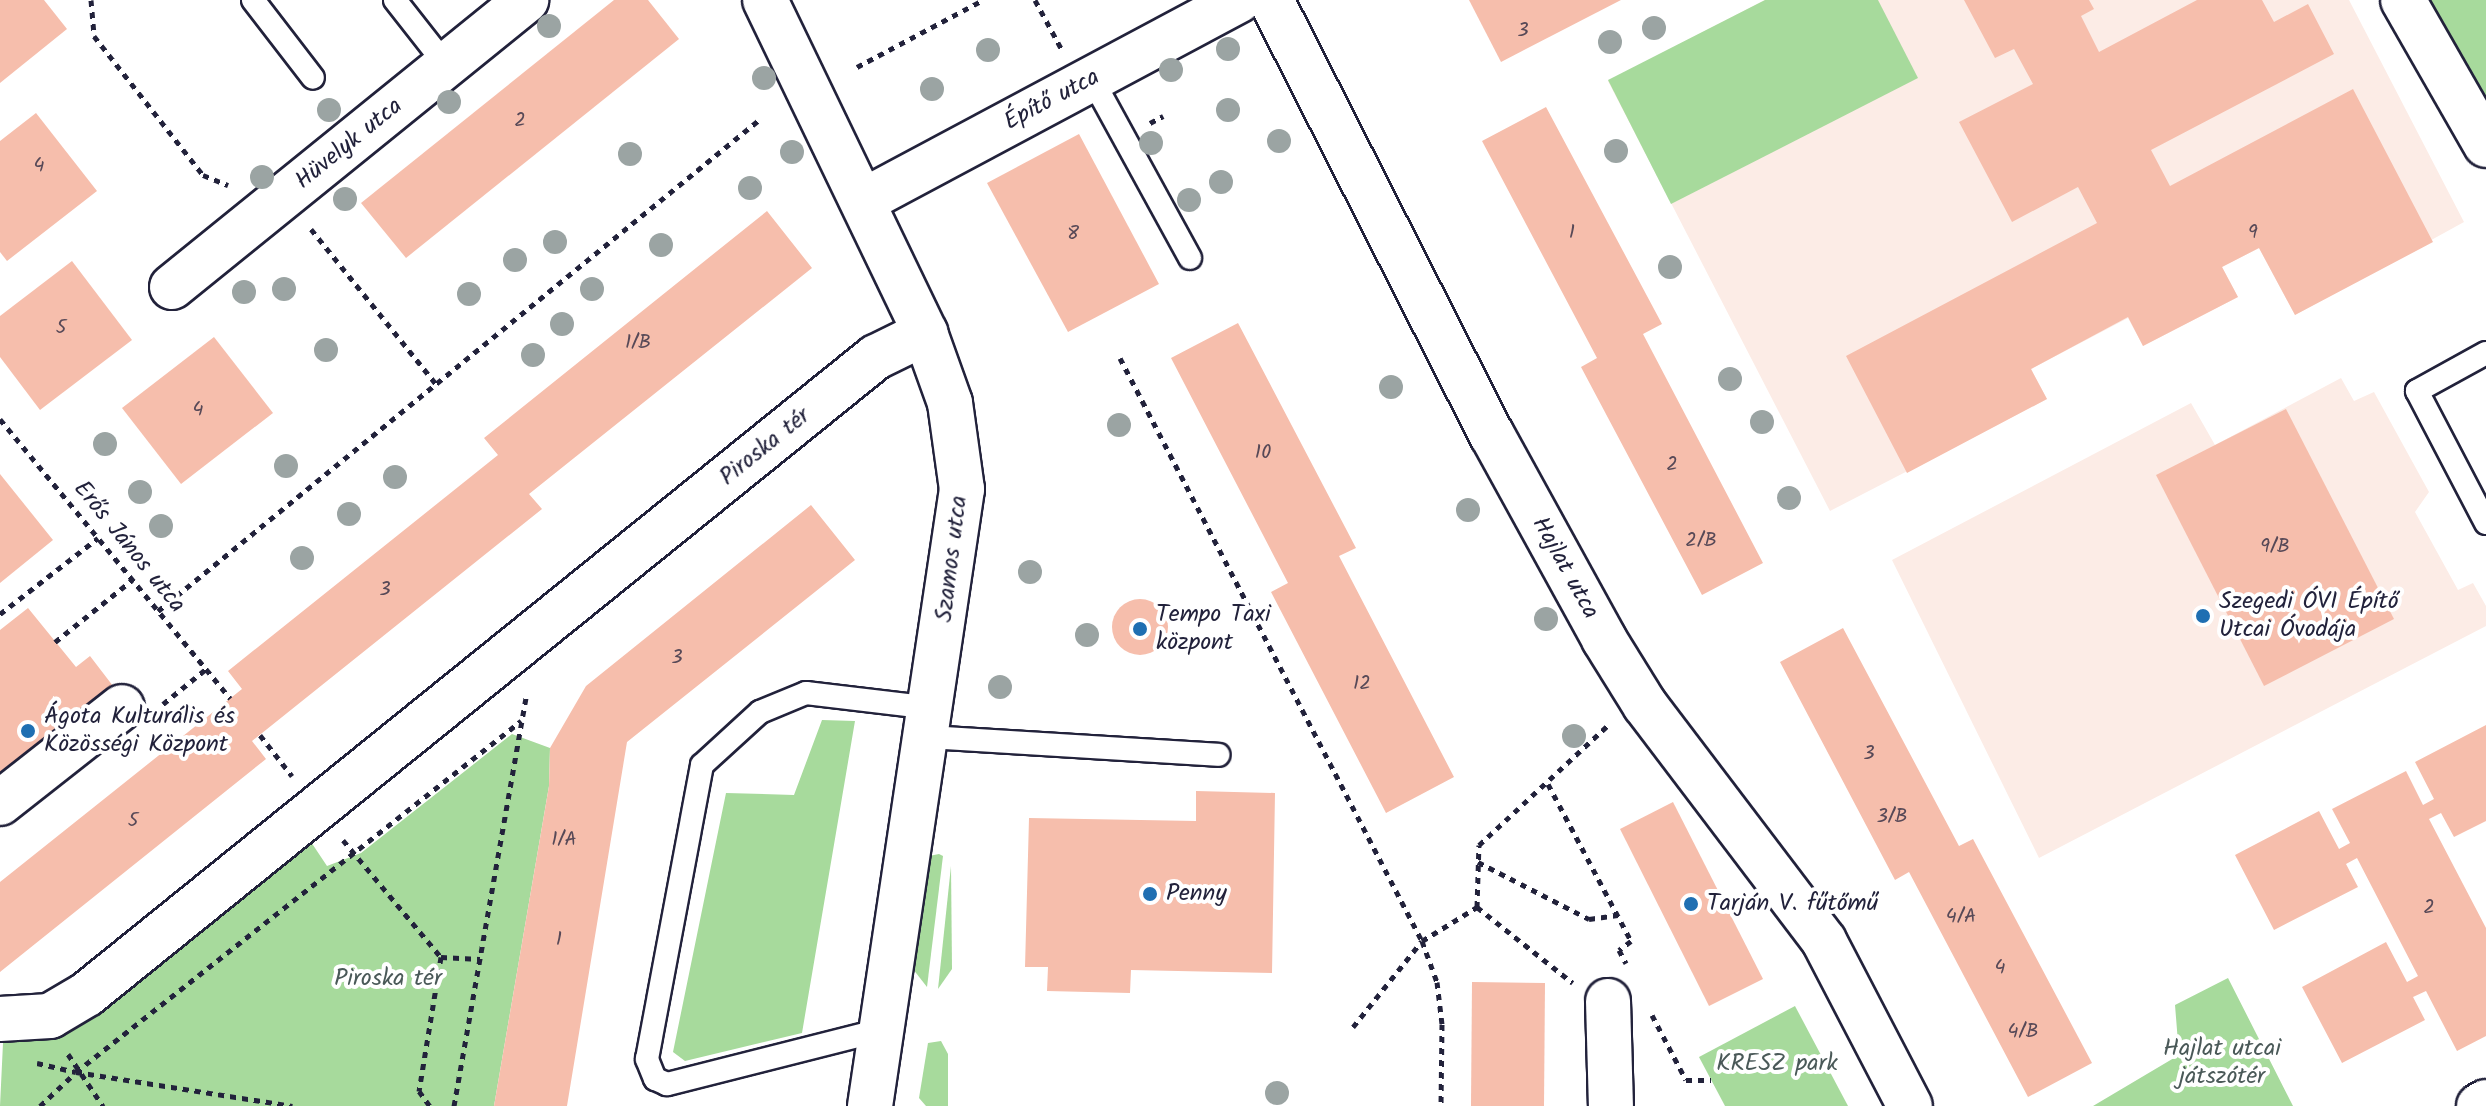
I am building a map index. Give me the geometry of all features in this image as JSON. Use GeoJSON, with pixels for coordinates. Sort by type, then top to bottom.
{"type":"FeatureCollection","features":[{"type":"Feature","properties":{"kind":"street","name":"Hüvelyk utca"},"geometry":{"type":"LineString","coordinates":[[172,287],[526,0]]}},
{"type":"Feature","properties":{"kind":"street","name":"Szamos utca"},"geometry":{"type":"LineString","coordinates":[[765,0],[865,200],[925,333],[950,403],[962,489],[930,722],[870,1106]]}},
{"type":"Feature","properties":{"kind":"street","name":"Építő utca"},"geometry":{"type":"LineString","coordinates":[[865,200],[1239,0]]}},
{"type":"Feature","properties":{"kind":"street","name":"Hajlat utca"},"geometry":{"type":"LineString","coordinates":[[1271,0],[1492,435],[1645,705],[1824,941],[1902,1103]]}},
{"type":"Feature","properties":{"kind":"street"},"geometry":{"type":"LineString","coordinates":[[2403,0],[2486,145]]}},
{"type":"Feature","properties":{"kind":"street","name":"Piroska tér"},"geometry":{"type":"LineString","coordinates":[[0,1019],[50,1016],[87,994],[876,357],[925,333]]}},
{"type":"Feature","properties":{"kind":"street"},"geometry":{"type":"LineString","coordinates":[[0,803],[122,707]]}},
{"type":"Feature","properties":{"kind":"street"},"geometry":{"type":"LineString","coordinates":[[1611,1106],[1629,993]]}},
{"type":"Feature","properties":{"kind":"street"},"geometry":{"type":"LineString","coordinates":[[2479,1106],[2486,1102]]}},
{"type":"Feature","properties":{"kind":"lane"},"geometry":{"type":"LineString","coordinates":[[253,0],[313,78]]}},
{"type":"Feature","properties":{"kind":"lane"},"geometry":{"type":"LineString","coordinates":[[395,0],[446,65]]}},
{"type":"Feature","properties":{"kind":"lane"},"geometry":{"type":"LineString","coordinates":[[1086,82],[1190,258]]}},
{"type":"Feature","properties":{"kind":"lane"},"geometry":{"type":"LineString","coordinates":[[2486,353],[2417,391],[2486,523]]}},
{"type":"Feature","properties":{"kind":"lane"},"geometry":{"type":"LineString","coordinates":[[881,1030],[667,1084],[655,1079],[647,1059],[702,765],[760,712],[806,693],[930,722],[1218,755]]}},
{"type":"Feature","properties":{"kind":"path"},"geometry":{"type":"LineString","coordinates":[[91,0],[94,36],[203,175],[279,201],[436,384]]}},
{"type":"Feature","properties":{"kind":"path"},"geometry":{"type":"LineString","coordinates":[[857,67],[983,0]]}},
{"type":"Feature","properties":{"kind":"path"},"geometry":{"type":"LineString","coordinates":[[1035,0],[1086,82]]}},
{"type":"Feature","properties":{"kind":"path"},"geometry":{"type":"LineString","coordinates":[[158,611],[759,120]]}},
{"type":"Feature","properties":{"kind":"path"},"geometry":{"type":"LineString","coordinates":[[1120,358],[1422,941],[1437,982],[1442,1024],[1441,1106]]}},
{"type":"Feature","properties":{"kind":"path","name":"Erős János utca"},"geometry":{"type":"LineString","coordinates":[[0,419],[230,698]]}},
{"type":"Feature","properties":{"kind":"path"},"geometry":{"type":"LineString","coordinates":[[0,614],[98,538]]}},
{"type":"Feature","properties":{"kind":"path"},"geometry":{"type":"LineString","coordinates":[[55,642],[132,580]]}},
{"type":"Feature","properties":{"kind":"path"},"geometry":{"type":"LineString","coordinates":[[454,1106],[534,633]]}},
{"type":"Feature","properties":{"kind":"path"},"geometry":{"type":"LineString","coordinates":[[1477,907],[1479,845],[1610,723],[1645,705]]}},
{"type":"Feature","properties":{"kind":"path"},"geometry":{"type":"LineString","coordinates":[[40,1106],[76,1072],[521,721]]}},
{"type":"Feature","properties":{"kind":"path"},"geometry":{"type":"LineString","coordinates":[[1548,784],[1631,941],[1619,950],[1629,993],[1686,1080],[1711,1080]]}},
{"type":"Feature","properties":{"kind":"path"},"geometry":{"type":"LineString","coordinates":[[317,808],[441,957],[480,959]]}},
{"type":"Feature","properties":{"kind":"path"},"geometry":{"type":"LineString","coordinates":[[1478,862],[1589,919],[1618,915]]}},
{"type":"Feature","properties":{"kind":"path"},"geometry":{"type":"LineString","coordinates":[[1353,1027],[1422,941],[1477,907]]}},
{"type":"Feature","properties":{"kind":"path"},"geometry":{"type":"LineString","coordinates":[[1477,907],[1558,975],[1629,993]]}},
{"type":"Feature","properties":{"kind":"path"},"geometry":{"type":"LineString","coordinates":[[430,1106],[419,1091],[441,957]]}},
{"type":"Feature","properties":{"kind":"path"},"geometry":{"type":"LineString","coordinates":[[33,1062],[76,1072],[292,1106]]}},
{"type":"Feature","properties":{"kind":"path"},"geometry":{"type":"LineString","coordinates":[[76,1072],[103,1106]]}},
{"type":"Feature","properties":{"kind":"shaded area"},"geometry":{"type":"Polygon","coordinates":[[[1765,0],[2349,0],[2464,222],[2295,315],[2259,248],[2222,267],[2238,297],[2143,346],[2128,318],[2031,369],[2047,399],[1830,511],[1608,81],[1765,0]]]}},
{"type":"Feature","properties":{"kind":"shaded area","name":"Szegedi ÓVI Építő Utcai Óvodája"},"geometry":{"type":"Polygon","coordinates":[[[2341,378],[2354,401],[2374,392],[2429,492],[2415,512],[2458,590],[2473,583],[2486,606],[2486,626],[2039,858],[1892,560],[2191,403],[2215,445],[2341,378]]]}},
{"type":"Feature","properties":{"kind":"green space"},"geometry":{"type":"Polygon","coordinates":[[[1765,0],[1878,0],[1918,78],[1671,204],[1608,80],[1765,0]]]}},
{"type":"Feature","properties":{"kind":"green space"},"geometry":{"type":"Polygon","coordinates":[[[2425,0],[2486,0],[2486,108],[2425,0]]]}},
{"type":"Feature","properties":{"kind":"green space"},"geometry":{"type":"Polygon","coordinates":[[[822,720],[855,721],[802,1033],[685,1061],[673,1052],[726,793],[794,795],[822,720]]]}},
{"type":"Feature","properties":{"kind":"green space","name":"Piroska tér"},"geometry":{"type":"Polygon","coordinates":[[[512,734],[550,748],[549,786],[494,1106],[0,1106],[3,1043],[74,1023],[305,833],[327,866],[361,853],[512,734]]]}},
{"type":"Feature","properties":{"kind":"green space"},"geometry":{"type":"Polygon","coordinates":[[[929,856],[943,856],[927,987],[909,964],[929,856]]]}},
{"type":"Feature","properties":{"kind":"green space"},"geometry":{"type":"Polygon","coordinates":[[[951,866],[952,969],[938,989],[951,866]]]}},
{"type":"Feature","properties":{"kind":"green space","name":"Hajlat utcai játszótér"},"geometry":{"type":"Polygon","coordinates":[[[2228,978],[2293,1106],[2093,1106],[2179,1055],[2175,1005],[2228,978]]]}},
{"type":"Feature","properties":{"kind":"green space","name":"KRESZ park"},"geometry":{"type":"Polygon","coordinates":[[[1795,1006],[1848,1106],[1725,1106],[1699,1057],[1795,1006]]]}},
{"type":"Feature","properties":{"kind":"green space"},"geometry":{"type":"Polygon","coordinates":[[[941,1041],[948,1054],[948,1106],[926,1106],[919,1098],[928,1043],[941,1041]]]}},
{"type":"Feature","properties":{"kind":"building"},"geometry":{"type":"Polygon","coordinates":[[[0,0],[44,0],[67,29],[0,83],[0,0]]]}},
{"type":"Feature","properties":{"kind":"building"},"geometry":{"type":"Polygon","coordinates":[[[614,0],[648,0],[679,39],[406,258],[361,203],[614,0]]]}},
{"type":"Feature","properties":{"kind":"building"},"geometry":{"type":"Polygon","coordinates":[[[1469,0],[1621,0],[1501,62],[1469,0]]]}},
{"type":"Feature","properties":{"kind":"building"},"geometry":{"type":"Polygon","coordinates":[[[1964,0],[2089,0],[2094,9],[2081,16],[2099,52],[2197,0],[2262,0],[2274,22],[2308,4],[2334,54],[2151,150],[2170,186],[2353,89],[2433,242],[2295,315],[2259,248],[2222,267],[2238,297],[2143,346],[2128,317],[2031,369],[2047,399],[1907,473],[1846,356],[2097,223],[2078,187],[2012,222],[1959,122],[2033,84],[2014,49],[1995,58],[1964,0]]]}},
{"type":"Feature","properties":{"kind":"building"},"geometry":{"type":"Polygon","coordinates":[[[1546,107],[1662,324],[1643,334],[1763,563],[1702,595],[1581,367],[1597,358],[1482,141],[1546,107]]]}},
{"type":"Feature","properties":{"kind":"building"},"geometry":{"type":"Polygon","coordinates":[[[36,113],[97,191],[7,261],[0,252],[0,141],[36,113]]]}},
{"type":"Feature","properties":{"kind":"building"},"geometry":{"type":"Polygon","coordinates":[[[1079,134],[1159,284],[1068,332],[987,183],[1079,134]]]}},
{"type":"Feature","properties":{"kind":"building"},"geometry":{"type":"Polygon","coordinates":[[[767,211],[812,268],[529,494],[542,509],[252,741],[266,759],[0,972],[0,882],[242,689],[228,671],[498,455],[484,438],[767,211]]]}},
{"type":"Feature","properties":{"kind":"building"},"geometry":{"type":"Polygon","coordinates":[[[72,261],[132,340],[40,410],[0,357],[0,316],[72,261]]]}},
{"type":"Feature","properties":{"kind":"building"},"geometry":{"type":"Polygon","coordinates":[[[1238,323],[1356,548],[1339,556],[1454,777],[1386,813],[1271,592],[1288,583],[1171,358],[1238,323]]]}},
{"type":"Feature","properties":{"kind":"building"},"geometry":{"type":"Polygon","coordinates":[[[214,337],[273,413],[181,484],[122,408],[214,337]]]}},
{"type":"Feature","properties":{"kind":"building"},"geometry":{"type":"Polygon","coordinates":[[[2286,409],[2394,619],[2264,686],[2156,475],[2286,409]]]}},
{"type":"Feature","properties":{"kind":"building"},"geometry":{"type":"Polygon","coordinates":[[[0,474],[53,540],[0,583],[0,474]]]}},
{"type":"Feature","properties":{"kind":"building"},"geometry":{"type":"Polygon","coordinates":[[[811,505],[855,560],[627,742],[567,1106],[494,1106],[549,786],[550,748],[586,686],[811,505]]]}},
{"type":"Feature","properties":{"kind":"building","name":"Tempo Taxi központ"},"geometry":{"type":"Polygon","coordinates":[[[1140,599],[1160,607],[1168,627],[1160,647],[1140,655],[1120,647],[1112,627],[1120,607],[1140,599]]]}},
{"type":"Feature","properties":{"kind":"building","name":"Ágota Kulturális és Közösségi Központ"},"geometry":{"type":"Polygon","coordinates":[[[28,608],[76,667],[90,656],[113,686],[0,776],[0,630],[28,608]]]}},
{"type":"Feature","properties":{"kind":"building"},"geometry":{"type":"Polygon","coordinates":[[[1843,628],[1959,846],[1973,839],[2092,1063],[2028,1097],[1909,872],[1895,880],[1780,662],[1843,628]]]}},
{"type":"Feature","properties":{"kind":"building"},"geometry":{"type":"Polygon","coordinates":[[[2486,725],[2486,821],[2454,837],[2441,813],[2429,819],[2486,928],[2486,1036],[2457,1051],[2426,991],[2413,997],[2425,1020],[2342,1063],[2302,987],[2386,942],[2407,982],[2418,976],[2357,858],[2346,864],[2358,887],[2274,930],[2235,855],[2319,811],[2339,849],[2350,843],[2332,809],[2406,771],[2423,805],[2434,799],[2415,762],[2486,725]]]}},
{"type":"Feature","properties":{"kind":"building","name":"Penny"},"geometry":{"type":"Polygon","coordinates":[[[1196,791],[1275,793],[1272,973],[1131,970],[1130,993],[1047,991],[1048,967],[1025,967],[1029,818],[1196,821],[1196,791]]]}},
{"type":"Feature","properties":{"kind":"building","name":"Tarján V. fűtőmű"},"geometry":{"type":"Polygon","coordinates":[[[1673,802],[1763,979],[1709,1006],[1620,829],[1673,802]]]}},
{"type":"Feature","properties":{"kind":"building"},"geometry":{"type":"Polygon","coordinates":[[[1472,982],[1545,983],[1544,1106],[1471,1106],[1472,982]]]}},
{"type":"Feature","properties":{"kind":"place","name":"Szegedi ÓVI Építő Utcai Óvodája"},"geometry":{"type":"Point","coordinates":[2203,616]}},
{"type":"Feature","properties":{"kind":"place","name":"Tempo Taxi központ"},"geometry":{"type":"Point","coordinates":[1140,629]}},
{"type":"Feature","properties":{"kind":"place","name":"Ágota Kulturális és Közösségi Központ"},"geometry":{"type":"Point","coordinates":[28,731]}},
{"type":"Feature","properties":{"kind":"place","name":"Penny"},"geometry":{"type":"Point","coordinates":[1150,894]}},
{"type":"Feature","properties":{"kind":"place","name":"Tarján V. fűtőmű"},"geometry":{"type":"Point","coordinates":[1691,904]}}]}
